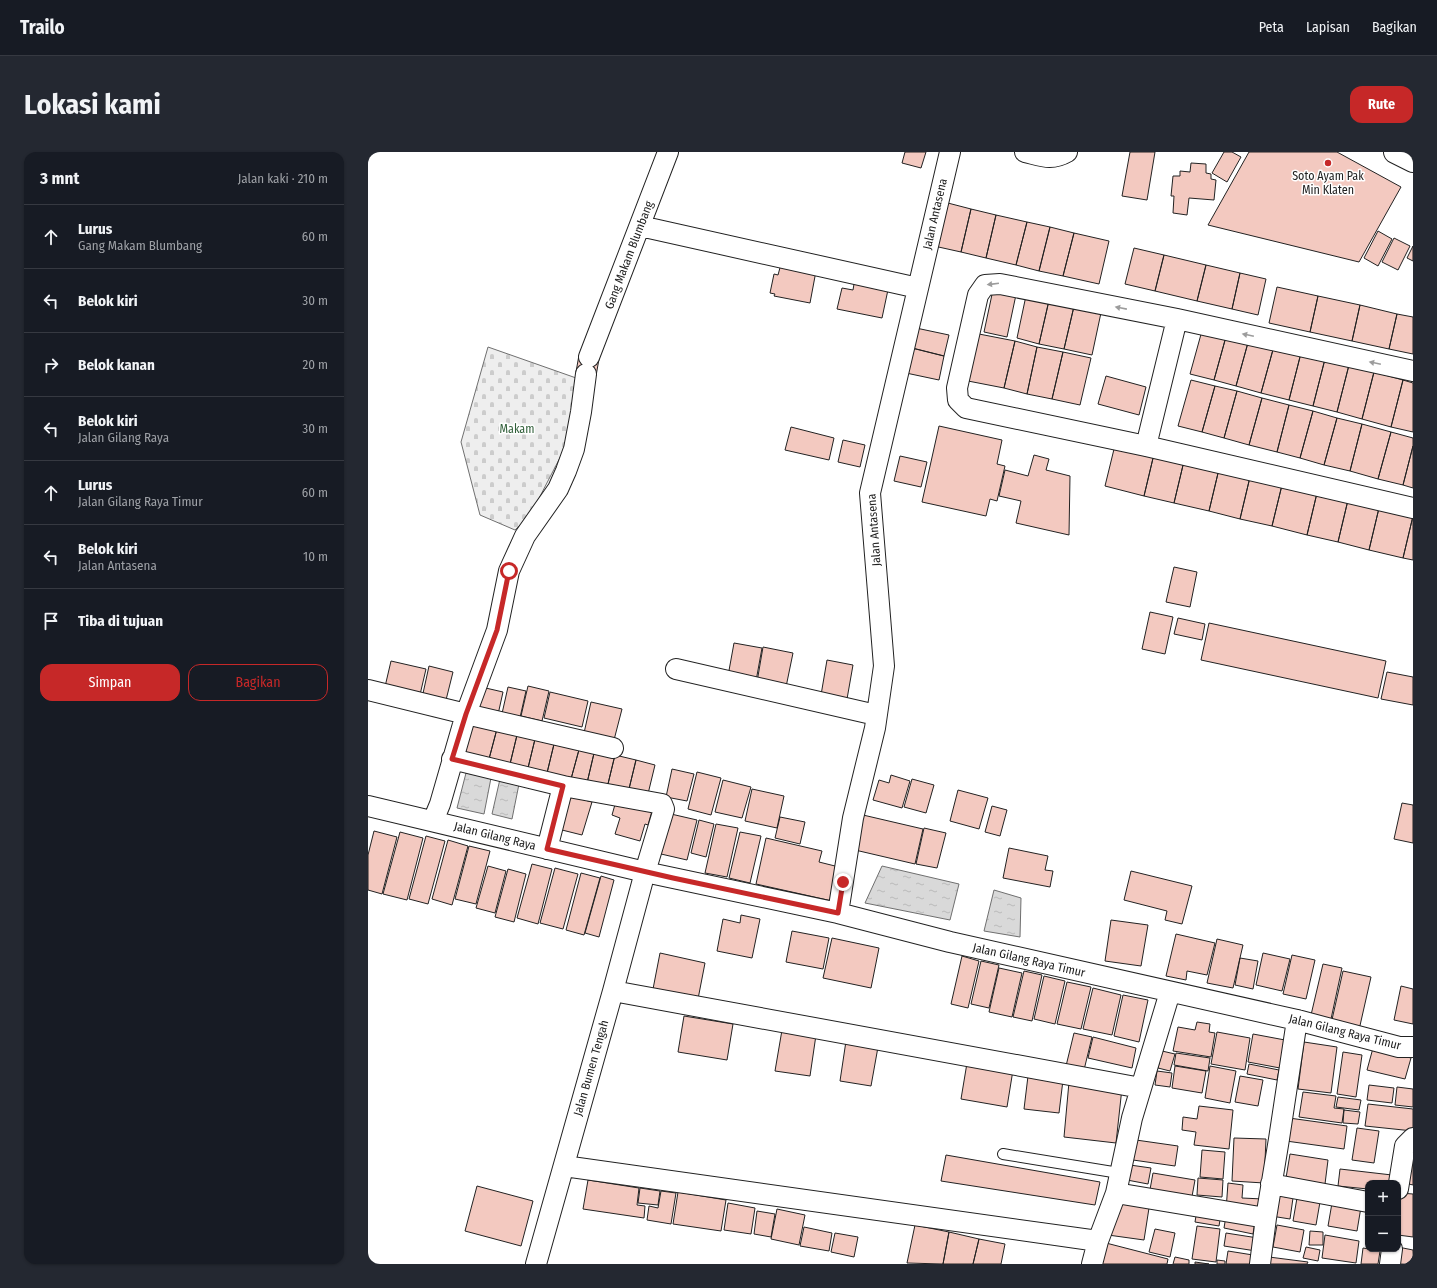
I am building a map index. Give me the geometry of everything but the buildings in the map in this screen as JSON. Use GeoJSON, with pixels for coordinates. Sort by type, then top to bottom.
{"type":"FeatureCollection","features":[{"type":"Feature","properties":{"kind":"highway"},"geometry":{"type":"LineString","coordinates":[[1395,152],[1413,161]]}},
{"type":"Feature","properties":{"kind":"street","name":"Gang Makam Blumbang"},"geometry":{"type":"LineString","coordinates":[[433,821],[440,804],[466,714],[497,630],[509,571],[525,536],[558,489],[566,471],[574,449],[587,366],[668,152]]}},
{"type":"Feature","properties":{"kind":"street","name":"Jalan Antasena"},"geometry":{"type":"LineString","coordinates":[[838,913],[853,818],[874,728],[884,666],[870,493],[950,152]]}},
{"type":"Feature","properties":{"kind":"street"},"geometry":{"type":"LineString","coordinates":[[1025,152],[1049,158],[1059,156],[1067,152]]}},
{"type":"Feature","properties":{"kind":"street"},"geometry":{"type":"LineString","coordinates":[[640,226],[918,288]]}},
{"type":"Feature","properties":{"kind":"street"},"geometry":{"type":"LineString","coordinates":[[1413,371],[1177,319],[1000,284],[985,285],[978,295],[957,388],[958,400],[966,408],[1146,446],[1413,508]]}},
{"type":"Feature","properties":{"kind":"street"},"geometry":{"type":"LineString","coordinates":[[1146,446],[1177,319]]}},
{"type":"Feature","properties":{"kind":"street"},"geometry":{"type":"LineString","coordinates":[[676,669],[876,715]]}},
{"type":"Feature","properties":{"kind":"street"},"geometry":{"type":"LineString","coordinates":[[368,690],[613,748]]}},
{"type":"Feature","properties":{"kind":"street"},"geometry":{"type":"LineString","coordinates":[[452,759],[563,786],[547,849]]}},
{"type":"Feature","properties":{"kind":"street","name":"Jalan Bumen Tengah"},"geometry":{"type":"LineString","coordinates":[[536,1264],[645,872],[663,817],[664,809],[662,804],[563,786]]}},
{"type":"Feature","properties":{"kind":"street","name":"Jalan Gilang Raya"},"geometry":{"type":"LineString","coordinates":[[368,806],[645,872]]}},
{"type":"Feature","properties":{"kind":"street","name":"Jalan Gilang Raya Timur"},"geometry":{"type":"LineString","coordinates":[[645,872],[838,913],[950,942],[1297,1020],[1400,1047],[1413,1047]]}},
{"type":"Feature","properties":{"kind":"street"},"geometry":{"type":"LineString","coordinates":[[613,991],[1141,1088]]}},
{"type":"Feature","properties":{"kind":"street"},"geometry":{"type":"LineString","coordinates":[[1092,1264],[1098,1241],[1116,1193],[1119,1173],[1141,1088],[1170,992]]}},
{"type":"Feature","properties":{"kind":"street"},"geometry":{"type":"LineString","coordinates":[[1260,1264],[1297,1020]]}},
{"type":"Feature","properties":{"kind":"street"},"geometry":{"type":"LineString","coordinates":[[1399,1180],[1405,1146],[1413,1138]]}},
{"type":"Feature","properties":{"kind":"street"},"geometry":{"type":"LineString","coordinates":[[564,1166],[1098,1241]]}},
{"type":"Feature","properties":{"kind":"street"},"geometry":{"type":"LineString","coordinates":[[1272,1184],[1365,1201]]}},
{"type":"Feature","properties":{"kind":"street"},"geometry":{"type":"LineString","coordinates":[[1116,1193],[1266,1218]]}},
{"type":"Feature","properties":{"kind":"street"},"geometry":{"type":"LineString","coordinates":[[1390,1264],[1392,1252]]}},
{"type":"Feature","properties":{"kind":"lane"},"geometry":{"type":"LineString","coordinates":[[1002,1154],[1119,1173]]}},
{"type":"Feature","properties":{"kind":"green space","name":"Makam"},"geometry":{"type":"Polygon","coordinates":[[[488,347],[579,379],[565,448],[535,506],[525,520],[515,530],[480,515],[461,442],[488,347]]]}},
{"type":"Feature","properties":{"kind":"water"},"geometry":{"type":"Polygon","coordinates":[[[466,773],[491,778],[484,814],[457,808],[466,773]]]}},
{"type":"Feature","properties":{"kind":"water"},"geometry":{"type":"Polygon","coordinates":[[[500,779],[519,784],[512,819],[492,814],[500,779]]]}},
{"type":"Feature","properties":{"kind":"water"},"geometry":{"type":"Polygon","coordinates":[[[882,866],[959,884],[950,920],[865,903],[882,866]]]}},
{"type":"Feature","properties":{"kind":"water"},"geometry":{"type":"Polygon","coordinates":[[[994,890],[1021,898],[1020,937],[984,931],[994,890]]]}},
{"type":"Feature","properties":{"kind":"place","name":"Soto Ayam Pak Min Klaten"},"geometry":{"type":"Point","coordinates":[1328,163]}},
{"type":"Feature","properties":{"kind":"route"},"geometry":{"type":"LineString","coordinates":[[509,571],[497,630],[466,714],[452,759],[563,786],[547,849],[673,878],[838,913],[843,882]]}}]}
